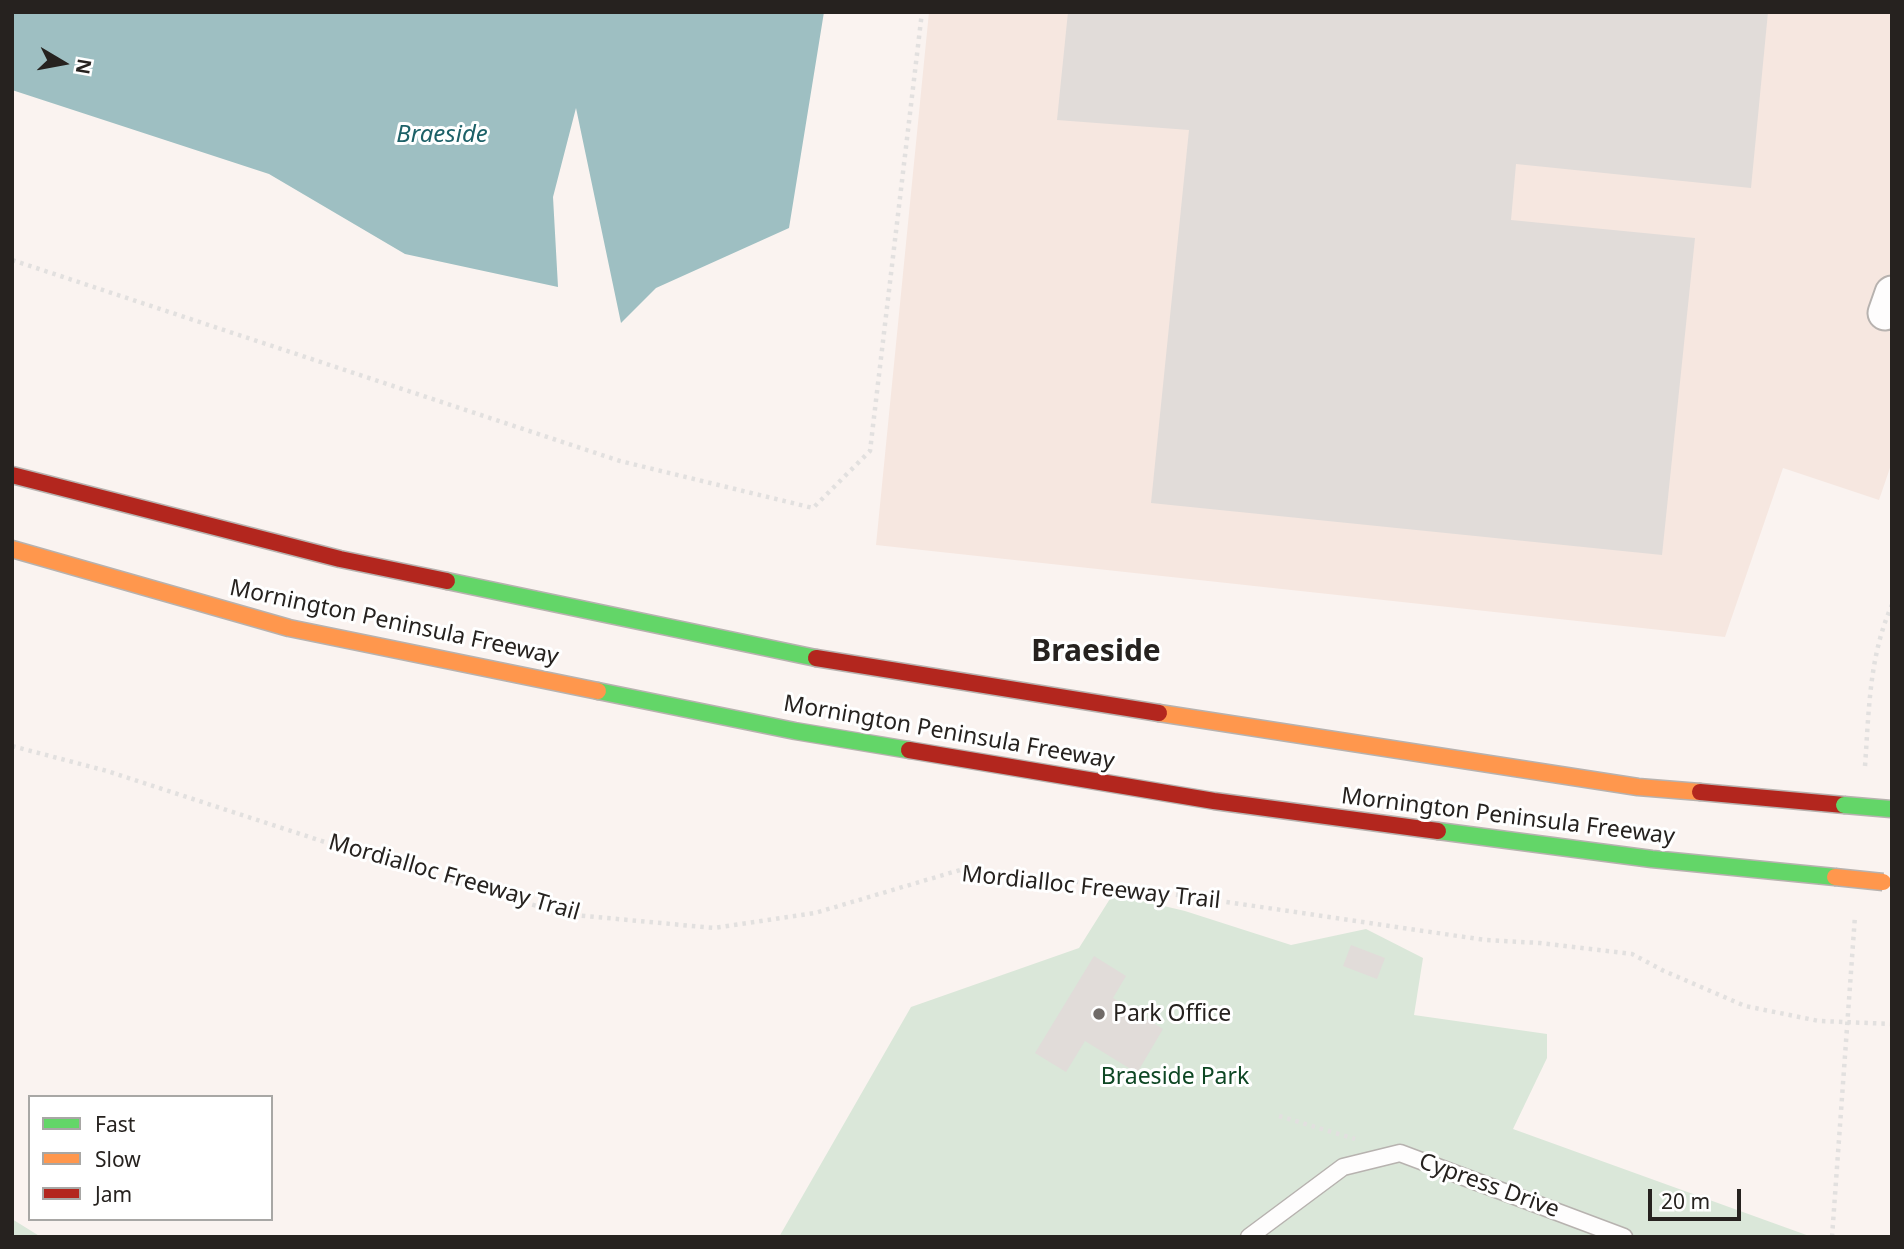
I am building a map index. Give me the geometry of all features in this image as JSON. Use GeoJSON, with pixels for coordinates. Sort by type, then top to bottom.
{"type":"FeatureCollection","features":[{"type":"Feature","properties":{"kind":"highway","name":"Mornington Peninsula Freeway"},"geometry":{"type":"LineString","coordinates":[[12,475],[340,559],[839,663],[1638,787],[1892,809]]}},
{"type":"Feature","properties":{"kind":"highway","name":"Mornington Peninsula Freeway"},"geometry":{"type":"LineString","coordinates":[[12,549],[289,628],[795,731],[1214,802],[1651,859],[1887,882]]}},
{"type":"Feature","properties":{"kind":"lane","name":"Cypress Drive"},"geometry":{"type":"LineString","coordinates":[[1249,1237],[1343,1167],[1399,1153],[1624,1237]]}},
{"type":"Feature","properties":{"kind":"path"},"geometry":{"type":"LineString","coordinates":[[12,260],[620,461],[813,508],[870,451],[922,12]]}},
{"type":"Feature","properties":{"kind":"path"},"geometry":{"type":"LineString","coordinates":[[1865,766],[1875,654],[1881,628],[1892,605]]}},
{"type":"Feature","properties":{"kind":"path","name":"Mordialloc Freeway Trail"},"geometry":{"type":"LineString","coordinates":[[12,746],[107,772],[380,860],[564,914],[715,928],[815,913],[960,870],[1193,897],[1485,940],[1540,943],[1632,954],[1745,1006],[1819,1021],[1892,1024]]}},
{"type":"Feature","properties":{"kind":"path"},"geometry":{"type":"LineString","coordinates":[[1832,1237],[1855,916]]}},
{"type":"Feature","properties":{"kind":"path"},"geometry":{"type":"LineString","coordinates":[[1279,1116],[1399,1153]]}},
{"type":"Feature","properties":{"kind":"shaded area"},"geometry":{"type":"Polygon","coordinates":[[[929,12],[1892,12],[1892,462],[1879,500],[1783,468],[1725,637],[876,545],[929,12]]]}},
{"type":"Feature","properties":{"kind":"green space","name":"Braeside Park"},"geometry":{"type":"Polygon","coordinates":[[[1113,894],[1185,911],[1291,945],[1366,929],[1423,958],[1414,1015],[1547,1034],[1547,1058],[1513,1129],[1812,1237],[779,1237],[911,1007],[1079,948],[1113,894]]]}},
{"type":"Feature","properties":{"kind":"green space"},"geometry":{"type":"Polygon","coordinates":[[[12,1219],[41,1237],[12,1237],[12,1219]]]}},
{"type":"Feature","properties":{"kind":"water","name":"Braeside"},"geometry":{"type":"Polygon","coordinates":[[[12,12],[824,12],[789,228],[656,288],[621,323],[576,108],[553,197],[558,287],[405,254],[269,174],[12,90],[12,12]]]}},
{"type":"Feature","properties":{"kind":"building"},"geometry":{"type":"Polygon","coordinates":[[[1068,12],[1768,12],[1751,188],[1516,164],[1511,220],[1695,238],[1662,555],[1151,503],[1189,130],[1057,120],[1068,12]]]}},
{"type":"Feature","properties":{"kind":"building"},"geometry":{"type":"Polygon","coordinates":[[[1351,945],[1385,958],[1377,979],[1343,966],[1351,945]]]}},
{"type":"Feature","properties":{"kind":"building","name":"Park Office"},"geometry":{"type":"Polygon","coordinates":[[[1094,956],[1126,976],[1113,998],[1163,1029],[1137,1073],[1085,1041],[1066,1072],[1035,1053],[1094,956]]]}},
{"type":"Feature","properties":{"kind":"traffic: fast"},"geometry":{"type":"LineString","coordinates":[[447,581],[816,658]]}},
{"type":"Feature","properties":{"kind":"traffic: fast"},"geometry":{"type":"LineString","coordinates":[[598,691],[795,731],[909,750]]}},
{"type":"Feature","properties":{"kind":"traffic: fast"},"geometry":{"type":"LineString","coordinates":[[1844,805],[1891,809]]}},
{"type":"Feature","properties":{"kind":"traffic: fast"},"geometry":{"type":"LineString","coordinates":[[1438,831],[1652,859],[1835,877]]}},
{"type":"Feature","properties":{"kind":"traffic: slow"},"geometry":{"type":"LineString","coordinates":[[12,549],[289,628],[598,691]]}},
{"type":"Feature","properties":{"kind":"traffic: slow"},"geometry":{"type":"LineString","coordinates":[[1159,713],[1638,787],[1700,792]]}},
{"type":"Feature","properties":{"kind":"traffic: slow"},"geometry":{"type":"LineString","coordinates":[[1835,877],[1883,882]]}},
{"type":"Feature","properties":{"kind":"traffic: jam"},"geometry":{"type":"LineString","coordinates":[[12,475],[340,559],[447,581]]}},
{"type":"Feature","properties":{"kind":"traffic: jam"},"geometry":{"type":"LineString","coordinates":[[816,658],[1159,713]]}},
{"type":"Feature","properties":{"kind":"traffic: jam"},"geometry":{"type":"LineString","coordinates":[[909,750],[1214,801],[1438,831]]}},
{"type":"Feature","properties":{"kind":"traffic: jam"},"geometry":{"type":"LineString","coordinates":[[1700,792],[1844,805]]}},
{"type":"Feature","properties":{"kind":"place","name":"Park Office"},"geometry":{"type":"Point","coordinates":[1099,1014]}},
{"type":"Feature","properties":{"kind":"district","name":"Braeside"},"geometry":{"type":"Point","coordinates":[1096,652]}}]}
